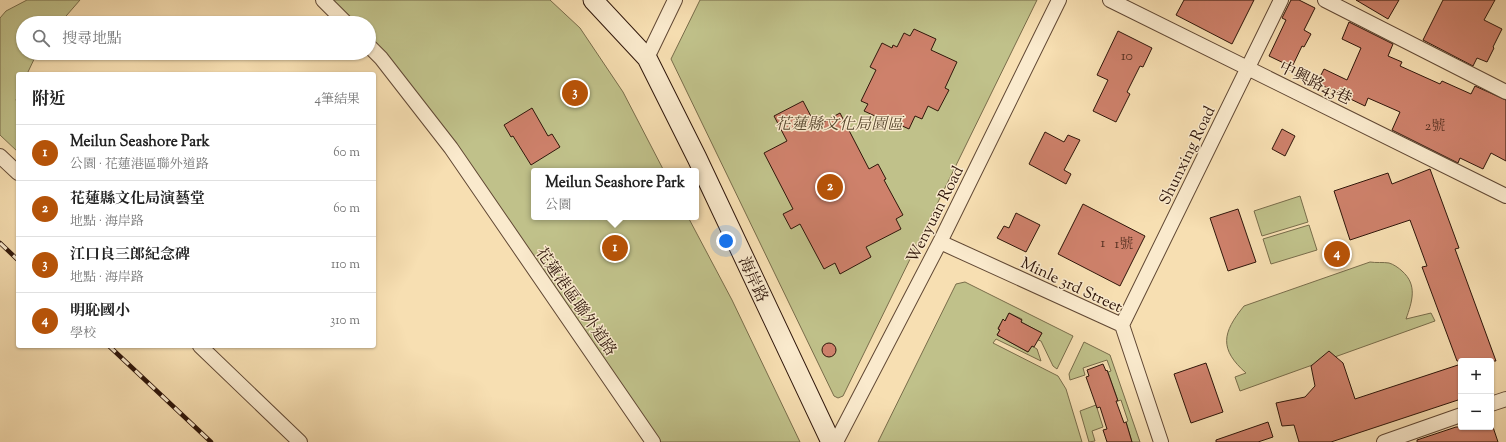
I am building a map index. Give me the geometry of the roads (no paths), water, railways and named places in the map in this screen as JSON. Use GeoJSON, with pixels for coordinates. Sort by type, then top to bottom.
{"type":"FeatureCollection","features":[{"type":"Feature","properties":{"kind":"main road","name":"海岸路"},"geometry":{"type":"LineString","coordinates":[[593,0],[647,58],[700,165],[831,442]]}},
{"type":"Feature","properties":{"kind":"street"},"geometry":{"type":"LineString","coordinates":[[323,0],[339,16]]}},
{"type":"Feature","properties":{"kind":"street"},"geometry":{"type":"LineString","coordinates":[[647,58],[675,0]]}},
{"type":"Feature","properties":{"kind":"street","name":"Wenyuan Road"},"geometry":{"type":"LineString","coordinates":[[836,442],[940,242],[1059,0]]}},
{"type":"Feature","properties":{"kind":"street","name":"中興路43巷"},"geometry":{"type":"LineString","coordinates":[[1110,0],[1506,196]]}},
{"type":"Feature","properties":{"kind":"street","name":"Shunxing Road"},"geometry":{"type":"LineString","coordinates":[[1122,325],[1281,0]]}},
{"type":"Feature","properties":{"kind":"street"},"geometry":{"type":"LineString","coordinates":[[1324,0],[1506,92]]}},
{"type":"Feature","properties":{"kind":"street","name":"花蓮港區聯外道路"},"geometry":{"type":"LineString","coordinates":[[376,53],[451,148],[653,442]]}},
{"type":"Feature","properties":{"kind":"street"},"geometry":{"type":"LineString","coordinates":[[0,156],[16,171]]}},
{"type":"Feature","properties":{"kind":"street","name":"Minle 3rd Street"},"geometry":{"type":"LineString","coordinates":[[940,242],[1122,325],[1161,442]]}},
{"type":"Feature","properties":{"kind":"street"},"geometry":{"type":"LineString","coordinates":[[202,348],[300,442]]}},
{"type":"Feature","properties":{"kind":"street"},"geometry":{"type":"LineString","coordinates":[[1494,403],[1506,399]]}},
{"type":"Feature","properties":{"kind":"street"},"geometry":{"type":"LineString","coordinates":[[1384,442],[1458,416]]}},
{"type":"Feature","properties":{"kind":"railway"},"geometry":{"type":"LineString","coordinates":[[0,243],[16,258]]}},
{"type":"Feature","properties":{"kind":"railway"},"geometry":{"type":"LineString","coordinates":[[111,348],[211,442]]}},
{"type":"Feature","properties":{"kind":"place","name":"江口良三郎紀念碑"},"geometry":{"type":"Point","coordinates":[575,93]}},
{"type":"Feature","properties":{"kind":"place","name":"花蓮縣文化局演藝堂"},"geometry":{"type":"Point","coordinates":[830,187]}},
{"type":"Feature","properties":{"kind":"place","name":"Meilun Seashore Park"},"geometry":{"type":"Point","coordinates":[615,248]}},
{"type":"Feature","properties":{"kind":"place","name":"明恥國小"},"geometry":{"type":"Point","coordinates":[1337,254]}},
{"type":"Feature","properties":{"kind":"park label","name":"花蓮縣文化局園區"},"geometry":{"type":"Point","coordinates":[839,123]}}]}
